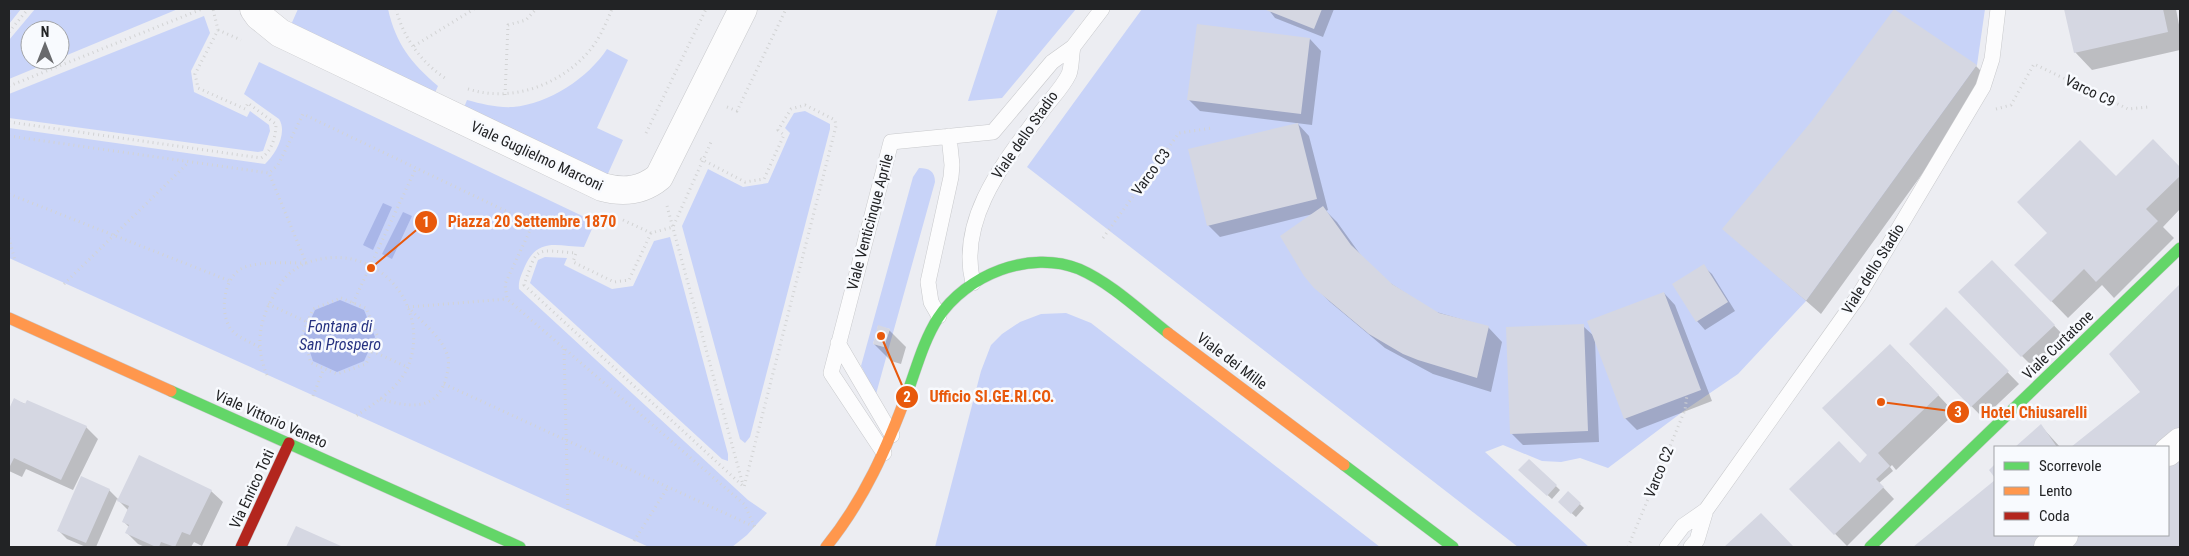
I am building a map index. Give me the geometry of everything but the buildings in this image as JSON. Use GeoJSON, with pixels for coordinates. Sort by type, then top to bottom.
{"type":"FeatureCollection","features":[{"type":"Feature","properties":{"kind":"street","name":"Viale Guglielmo Marconi"},"geometry":{"type":"LineString","coordinates":[[254,9],[259,16],[280,33],[602,187],[626,191],[650,184],[659,177]]}},
{"type":"Feature","properties":{"kind":"street"},"geometry":{"type":"LineString","coordinates":[[659,177],[676,147],[743,9]]}},
{"type":"Feature","properties":{"kind":"street","name":"Viale Curtatone"},"geometry":{"type":"LineString","coordinates":[[1870,547],[2180,248]]}},
{"type":"Feature","properties":{"kind":"street","name":"Viale dei Mille"},"geometry":{"type":"LineString","coordinates":[[973,283],[995,272],[1027,263],[1058,264],[1084,272],[1117,293],[1453,547]]}},
{"type":"Feature","properties":{"kind":"street"},"geometry":{"type":"LineString","coordinates":[[826,547],[864,495],[884,454],[928,335],[939,316],[955,297],[973,283]]}},
{"type":"Feature","properties":{"kind":"street","name":"Viale Vittorio Veneto"},"geometry":{"type":"LineString","coordinates":[[9,318],[520,547]]}},
{"type":"Feature","properties":{"kind":"street"},"geometry":{"type":"LineString","coordinates":[[2169,451],[2180,442]]}},
{"type":"Feature","properties":{"kind":"street","name":"Via Enrico Toti"},"geometry":{"type":"LineString","coordinates":[[241,547],[289,444]]}},
{"type":"Feature","properties":{"kind":"street"},"geometry":{"type":"LineString","coordinates":[[2048,547],[2063,536]]}},
{"type":"Feature","properties":{"kind":"lane","name":"Viale dello Stadio"},"geometry":{"type":"LineString","coordinates":[[993,132],[1052,62],[1073,47],[1102,9]]}},
{"type":"Feature","properties":{"kind":"lane","name":"Viale dello Stadio"},"geometry":{"type":"LineString","coordinates":[[1691,547],[1697,540],[1706,510],[1859,295],[1983,87],[1992,59],[1998,9]]}},
{"type":"Feature","properties":{"kind":"lane","name":"Viale dello Stadio"},"geometry":{"type":"LineString","coordinates":[[973,283],[969,260],[970,248],[986,191],[1005,161],[1069,74],[1073,47]]}},
{"type":"Feature","properties":{"kind":"lane","name":"Viale Venticinque Aprile"},"geometry":{"type":"LineString","coordinates":[[884,454],[831,372],[891,142],[993,132]]}},
{"type":"Feature","properties":{"kind":"lane"},"geometry":{"type":"LineString","coordinates":[[939,316],[931,302],[928,282],[952,177],[949,136]]}},
{"type":"Feature","properties":{"kind":"lane"},"geometry":{"type":"LineString","coordinates":[[838,343],[892,435]]}},
{"type":"Feature","properties":{"kind":"lane","name":"Viale dello Stadio"},"geometry":{"type":"LineString","coordinates":[[1667,547],[1683,526],[1706,510]]}},
{"type":"Feature","properties":{"kind":"path"},"geometry":{"type":"LineString","coordinates":[[9,13],[12,9]]}},
{"type":"Feature","properties":{"kind":"path"},"geometry":{"type":"LineString","coordinates":[[9,32],[28,9]]}},
{"type":"Feature","properties":{"kind":"path"},"geometry":{"type":"LineString","coordinates":[[9,86],[202,9]]}},
{"type":"Feature","properties":{"kind":"path"},"geometry":{"type":"LineString","coordinates":[[9,122],[262,158],[267,154],[276,132],[276,124],[248,103],[245,109],[198,88],[195,74],[218,30],[213,9]]}},
{"type":"Feature","properties":{"kind":"path"},"geometry":{"type":"LineString","coordinates":[[396,9],[405,34],[434,71]]}},
{"type":"Feature","properties":{"kind":"path"},"geometry":{"type":"LineString","coordinates":[[414,46],[474,9]]}},
{"type":"Feature","properties":{"kind":"path"},"geometry":{"type":"LineString","coordinates":[[506,95],[508,25],[526,20],[536,9]]}},
{"type":"Feature","properties":{"kind":"path"},"geometry":{"type":"LineString","coordinates":[[476,92],[506,95],[543,85],[559,76],[590,50],[601,34],[612,9]]}},
{"type":"Feature","properties":{"kind":"path"},"geometry":{"type":"LineString","coordinates":[[645,137],[706,9]]}},
{"type":"Feature","properties":{"kind":"path"},"geometry":{"type":"LineString","coordinates":[[723,116],[727,107],[737,111],[786,9]]}},
{"type":"Feature","properties":{"kind":"path","name":"Varco C9"},"geometry":{"type":"LineString","coordinates":[[2034,64],[2128,109],[2148,107]]}},
{"type":"Feature","properties":{"kind":"path"},"geometry":{"type":"LineString","coordinates":[[676,147],[745,182],[764,179],[784,134],[778,130],[791,109],[805,105],[835,120],[836,126],[744,487]]}},
{"type":"Feature","properties":{"kind":"path"},"geometry":{"type":"LineString","coordinates":[[269,173],[278,164],[303,114],[533,224],[505,284],[507,299],[744,504],[755,527],[444,384]]}},
{"type":"Feature","properties":{"kind":"path","name":"Varco C3"},"geometry":{"type":"LineString","coordinates":[[1103,238],[1179,133],[1212,128]]}},
{"type":"Feature","properties":{"kind":"path"},"geometry":{"type":"LineString","coordinates":[[673,227],[715,134]]}},
{"type":"Feature","properties":{"kind":"path"},"geometry":{"type":"LineString","coordinates":[[9,136],[269,173]]}},
{"type":"Feature","properties":{"kind":"path"},"geometry":{"type":"LineString","coordinates":[[64,284],[190,162]]}},
{"type":"Feature","properties":{"kind":"path"},"geometry":{"type":"LineString","coordinates":[[353,303],[416,168]]}},
{"type":"Feature","properties":{"kind":"path"},"geometry":{"type":"LineString","coordinates":[[269,173],[306,263]]}},
{"type":"Feature","properties":{"kind":"path"},"geometry":{"type":"LineString","coordinates":[[659,177],[744,487]]}},
{"type":"Feature","properties":{"kind":"path"},"geometry":{"type":"LineString","coordinates":[[9,194],[230,281]]}},
{"type":"Feature","properties":{"kind":"path"},"geometry":{"type":"LineString","coordinates":[[651,233],[628,280],[614,282],[572,262],[576,253],[547,251],[539,252],[534,256],[524,285],[744,487]]}},
{"type":"Feature","properties":{"kind":"path"},"geometry":{"type":"LineString","coordinates":[[9,238],[15,261]]}},
{"type":"Feature","properties":{"kind":"path"},"geometry":{"type":"LineString","coordinates":[[259,347],[237,334],[226,320],[224,310],[230,281],[237,272],[253,266],[306,263],[323,259],[342,258],[371,265],[389,278],[402,293],[413,321],[412,351],[408,367],[393,387],[356,416]]}},
{"type":"Feature","properties":{"kind":"path"},"geometry":{"type":"LineString","coordinates":[[267,375],[262,364],[259,347],[262,324],[268,304],[283,280],[306,263]]}},
{"type":"Feature","properties":{"kind":"path"},"geometry":{"type":"LineString","coordinates":[[341,298],[353,303],[366,308],[378,337],[366,364],[337,374],[311,362],[302,335],[313,309],[341,298]]}},
{"type":"Feature","properties":{"kind":"path"},"geometry":{"type":"LineString","coordinates":[[408,307],[507,299]]}},
{"type":"Feature","properties":{"kind":"path"},"geometry":{"type":"LineString","coordinates":[[268,304],[307,322]]}},
{"type":"Feature","properties":{"kind":"path"},"geometry":{"type":"LineString","coordinates":[[380,399],[399,404],[421,405],[430,402],[436,397],[444,384],[449,362],[447,353],[441,343],[408,307]]}},
{"type":"Feature","properties":{"kind":"path"},"geometry":{"type":"LineString","coordinates":[[564,348],[568,441],[568,512]]}},
{"type":"Feature","properties":{"kind":"path"},"geometry":{"type":"LineString","coordinates":[[372,351],[408,367]]}},
{"type":"Feature","properties":{"kind":"path"},"geometry":{"type":"LineString","coordinates":[[313,396],[324,368]]}},
{"type":"Feature","properties":{"kind":"path","name":"Varco C2"},"geometry":{"type":"LineString","coordinates":[[1628,547],[1684,410],[1687,395]]}},
{"type":"Feature","properties":{"kind":"path"},"geometry":{"type":"LineString","coordinates":[[634,541],[668,487]]}},
{"type":"Feature","properties":{"kind":"shaded area"},"geometry":{"type":"Polygon","coordinates":[[[9,9],[21,9],[9,24],[9,9]]]}},
{"type":"Feature","properties":{"kind":"shaded area"},"geometry":{"type":"Polygon","coordinates":[[[35,9],[178,9],[70,54],[70,20],[26,20],[35,9]]]}},
{"type":"Feature","properties":{"kind":"shaded area"},"geometry":{"type":"Polygon","coordinates":[[[298,9],[388,9],[400,43],[412,61],[438,86],[433,97],[290,27],[298,9]]]}},
{"type":"Feature","properties":{"kind":"shaded area"},"geometry":{"type":"Polygon","coordinates":[[[998,9],[1076,9],[1002,98],[968,101],[998,9]]]}},
{"type":"Feature","properties":{"kind":"shaded area"},"geometry":{"type":"Polygon","coordinates":[[[1142,9],[1985,9],[1977,65],[1806,301],[1738,374],[1685,410],[1608,468],[1580,458],[1561,462],[1542,461],[1503,445],[1485,452],[1589,547],[1518,547],[1027,167],[1142,9]]]}},
{"type":"Feature","properties":{"kind":"shaded area"},"geometry":{"type":"Polygon","coordinates":[[[204,16],[210,33],[191,71],[194,92],[247,117],[250,111],[269,125],[270,131],[263,151],[258,152],[9,118],[9,94],[204,16]]]}},
{"type":"Feature","properties":{"kind":"shaded area"},"geometry":{"type":"Polygon","coordinates":[[[20,27],[20,70],[31,70],[9,79],[9,40],[20,27]]]}},
{"type":"Feature","properties":{"kind":"shaded area"},"geometry":{"type":"Polygon","coordinates":[[[607,49],[628,60],[597,128],[623,140],[606,178],[463,110],[467,100],[507,107],[527,105],[540,101],[554,95],[578,79],[599,60],[607,49]]]}},
{"type":"Feature","properties":{"kind":"shaded area"},"geometry":{"type":"Polygon","coordinates":[[[259,62],[595,222],[584,247],[549,245],[536,251],[525,266],[519,289],[748,500],[767,513],[747,535],[732,547],[649,547],[9,258],[9,128],[265,164],[273,155],[282,131],[279,119],[244,94],[259,62]]]}},
{"type":"Feature","properties":{"kind":"shaded area"},"geometry":{"type":"Polygon","coordinates":[[[805,111],[830,124],[830,129],[750,437],[745,443],[740,439],[682,226],[708,169],[743,187],[768,183],[790,133],[785,128],[794,113],[805,111]]]}},
{"type":"Feature","properties":{"kind":"shaded area"},"geometry":{"type":"Polygon","coordinates":[[[919,168],[926,169],[933,173],[935,182],[876,394],[861,366],[913,177],[919,168]],[[878,326],[873,344],[884,347],[890,329],[878,326]]]}},
{"type":"Feature","properties":{"kind":"shaded area"},"geometry":{"type":"Polygon","coordinates":[[[670,237],[728,454],[728,461],[722,459],[530,283],[538,260],[545,257],[567,258],[564,265],[612,289],[633,286],[654,241],[670,237]]]}},
{"type":"Feature","properties":{"kind":"shaded area"},"geometry":{"type":"Polygon","coordinates":[[[1066,313],[1091,323],[1380,547],[935,547],[981,371],[991,345],[1002,334],[1020,322],[1041,314],[1066,313]]]}},
{"type":"Feature","properties":{"kind":"water"},"geometry":{"type":"Polygon","coordinates":[[[383,203],[392,207],[373,250],[363,245],[383,203]]]}},
{"type":"Feature","properties":{"kind":"water"},"geometry":{"type":"Polygon","coordinates":[[[403,212],[412,216],[392,259],[382,254],[403,212]]]}},
{"type":"Feature","properties":{"kind":"water","name":"Fontana di San Prospero"},"geometry":{"type":"Polygon","coordinates":[[[340,300],[364,310],[375,337],[364,361],[337,372],[313,361],[304,334],[315,310],[340,300]]]}},
{"type":"Feature","properties":{"kind":"traffic: fast"},"geometry":{"type":"LineString","coordinates":[[1870,547],[2180,248]]}},
{"type":"Feature","properties":{"kind":"traffic: fast"},"geometry":{"type":"LineString","coordinates":[[908,391],[929,335],[938,318],[950,303],[965,289],[982,278],[1020,264],[1040,262],[1060,264],[1079,269],[1114,290],[1168,333]]}},
{"type":"Feature","properties":{"kind":"traffic: fast"},"geometry":{"type":"LineString","coordinates":[[171,391],[520,547]]}},
{"type":"Feature","properties":{"kind":"traffic: fast"},"geometry":{"type":"LineString","coordinates":[[1344,465],[1453,547]]}},
{"type":"Feature","properties":{"kind":"traffic: slow"},"geometry":{"type":"LineString","coordinates":[[9,318],[171,391]]}},
{"type":"Feature","properties":{"kind":"traffic: slow"},"geometry":{"type":"LineString","coordinates":[[1168,333],[1344,465]]}},
{"type":"Feature","properties":{"kind":"traffic: slow"},"geometry":{"type":"LineString","coordinates":[[826,547],[852,511],[873,473],[892,433],[908,391]]}},
{"type":"Feature","properties":{"kind":"traffic: jam"},"geometry":{"type":"LineString","coordinates":[[241,547],[289,443]]}},
{"type":"Feature","properties":{"kind":"place","name":"Piazza 20 Settembre 1870"},"geometry":{"type":"Point","coordinates":[371,268]}},
{"type":"Feature","properties":{"kind":"place","name":"Ufficio SI.GE.RI.CO."},"geometry":{"type":"Point","coordinates":[881,336]}},
{"type":"Feature","properties":{"kind":"place","name":"Hotel Chiusarelli"},"geometry":{"type":"Point","coordinates":[1881,402]}}]}
